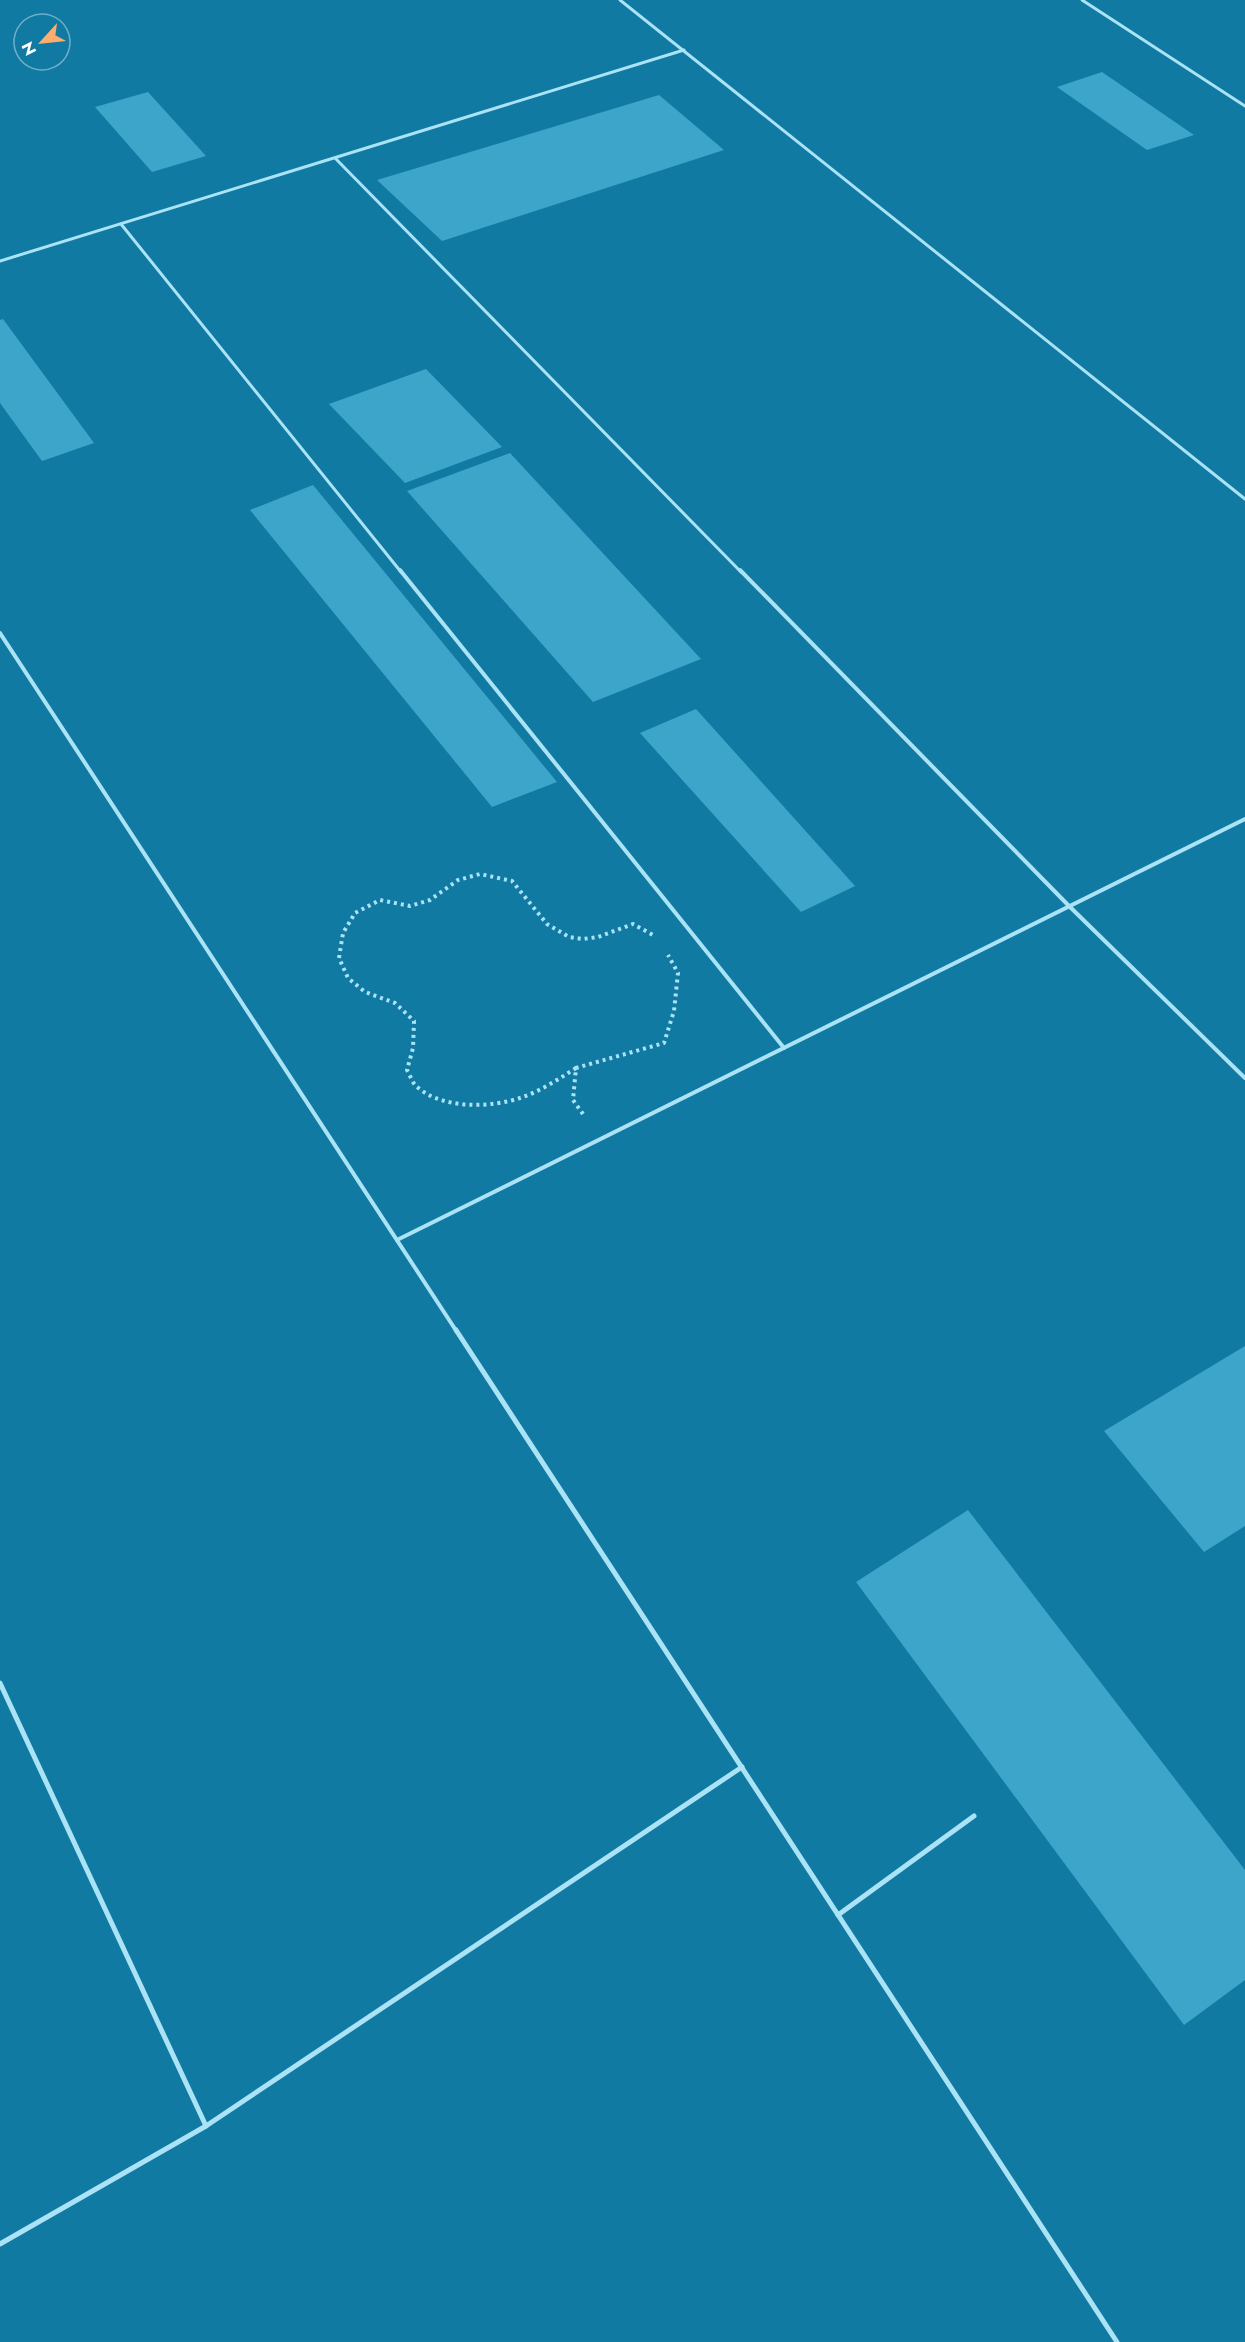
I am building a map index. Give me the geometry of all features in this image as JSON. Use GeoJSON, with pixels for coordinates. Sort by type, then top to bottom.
{"type":"FeatureCollection","features":[{"type":"Feature","properties":{"kind":"lane"},"geometry":{"type":"LineString","coordinates":[[620,0],[1245,500]]}},
{"type":"Feature","properties":{"kind":"lane"},"geometry":{"type":"LineString","coordinates":[[1082,0],[1245,106]]}},
{"type":"Feature","properties":{"kind":"lane"},"geometry":{"type":"LineString","coordinates":[[0,261],[684,50]]}},
{"type":"Feature","properties":{"kind":"lane"},"geometry":{"type":"LineString","coordinates":[[335,158],[1069,906],[1245,1078]]}},
{"type":"Feature","properties":{"kind":"lane"},"geometry":{"type":"LineString","coordinates":[[121,224],[784,1048]]}},
{"type":"Feature","properties":{"kind":"lane"},"geometry":{"type":"LineString","coordinates":[[0,633],[1117,2342]]}},
{"type":"Feature","properties":{"kind":"lane"},"geometry":{"type":"LineString","coordinates":[[397,1240],[1245,819]]}},
{"type":"Feature","properties":{"kind":"lane"},"geometry":{"type":"LineString","coordinates":[[0,1683],[206,2126]]}},
{"type":"Feature","properties":{"kind":"lane"},"geometry":{"type":"LineString","coordinates":[[0,2244],[206,2126],[742,1767]]}},
{"type":"Feature","properties":{"kind":"lane"},"geometry":{"type":"LineString","coordinates":[[838,1915],[974,1816]]}},
{"type":"Feature","properties":{"kind":"path"},"geometry":{"type":"LineString","coordinates":[[657,938],[633,924],[596,937],[568,939],[540,920],[512,881],[480,874],[458,880],[430,900],[410,906],[380,900],[355,913],[343,933],[339,958],[348,978],[365,992],[395,1003],[414,1021],[413,1048],[407,1070],[415,1086],[435,1098],[466,1103],[498,1104],[523,1097],[576,1068],[664,1043],[674,1011],[678,972],[663,946]]}},
{"type":"Feature","properties":{"kind":"path"},"geometry":{"type":"LineString","coordinates":[[576,1068],[573,1100],[600,1139]]}},
{"type":"Feature","properties":{"kind":"building"},"geometry":{"type":"Polygon","coordinates":[[[1102,72],[1194,135],[1147,150],[1057,87],[1102,72]]]}},
{"type":"Feature","properties":{"kind":"building"},"geometry":{"type":"Polygon","coordinates":[[[148,92],[206,156],[152,172],[95,107],[148,92]]]}},
{"type":"Feature","properties":{"kind":"building"},"geometry":{"type":"Polygon","coordinates":[[[659,95],[724,150],[442,241],[377,180],[659,95]]]}},
{"type":"Feature","properties":{"kind":"building"},"geometry":{"type":"Polygon","coordinates":[[[3,319],[94,443],[42,461],[0,403],[0,320],[3,319]]]}},
{"type":"Feature","properties":{"kind":"building"},"geometry":{"type":"Polygon","coordinates":[[[426,369],[502,447],[405,483],[329,404],[426,369]]]}},
{"type":"Feature","properties":{"kind":"building"},"geometry":{"type":"Polygon","coordinates":[[[510,453],[701,659],[593,702],[407,491],[510,453]]]}},
{"type":"Feature","properties":{"kind":"building"},"geometry":{"type":"Polygon","coordinates":[[[313,485],[557,782],[492,807],[250,510],[313,485]]]}},
{"type":"Feature","properties":{"kind":"building"},"geometry":{"type":"Polygon","coordinates":[[[696,709],[855,886],[801,912],[640,733],[696,709]]]}},
{"type":"Feature","properties":{"kind":"building"},"geometry":{"type":"Polygon","coordinates":[[[1245,1346],[1245,1526],[1204,1552],[1104,1431],[1245,1346]]]}},
{"type":"Feature","properties":{"kind":"building"},"geometry":{"type":"Polygon","coordinates":[[[968,1510],[1245,1870],[1245,1980],[1184,2025],[856,1582],[968,1510]]]}}]}
